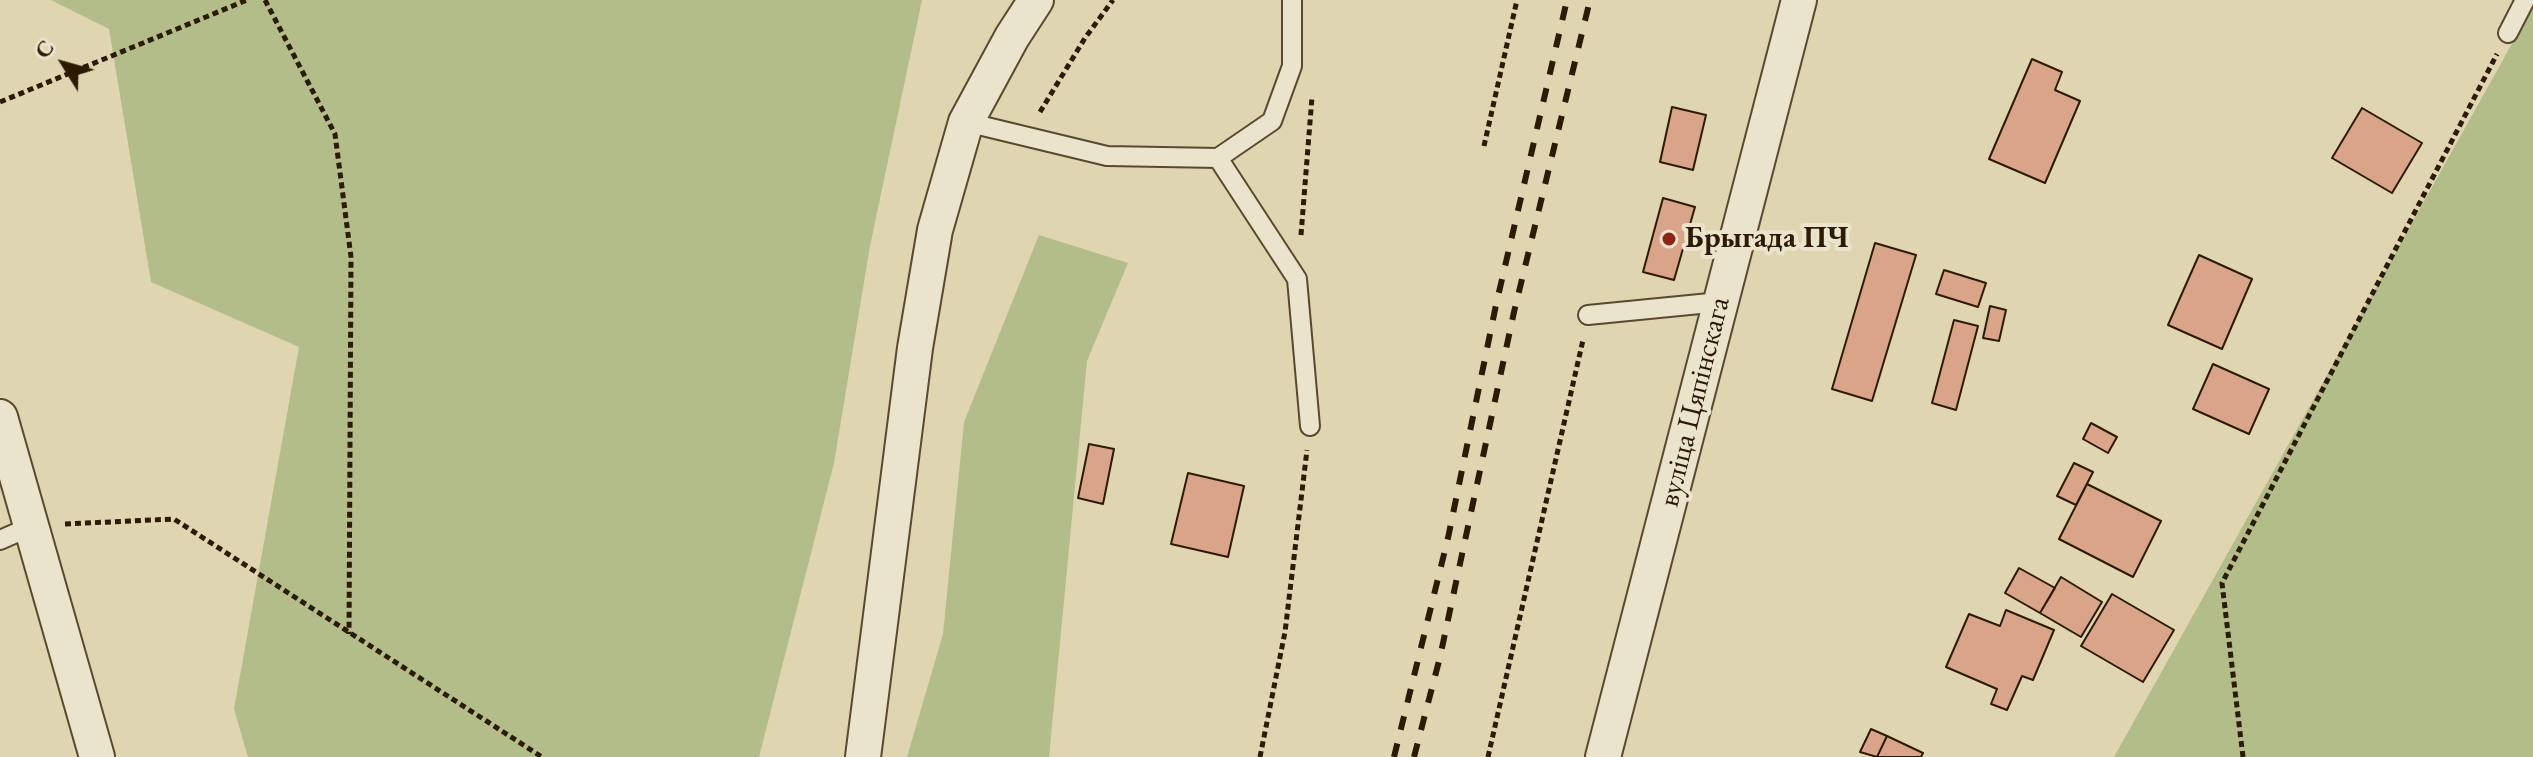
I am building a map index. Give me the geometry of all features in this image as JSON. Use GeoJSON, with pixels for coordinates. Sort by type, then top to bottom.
{"type":"FeatureCollection","features":[{"type":"Feature","properties":{"kind":"street"},"geometry":{"type":"LineString","coordinates":[[863,757],[915,348],[935,230],[966,122],[1012,37],[1036,0]]}},
{"type":"Feature","properties":{"kind":"street","name":"вуліца Цяпінскага"},"geometry":{"type":"LineString","coordinates":[[1603,757],[1799,0]]}},
{"type":"Feature","properties":{"kind":"street"},"geometry":{"type":"LineString","coordinates":[[0,417],[97,757]]}},
{"type":"Feature","properties":{"kind":"lane"},"geometry":{"type":"LineString","coordinates":[[966,122],[1107,156],[1218,158],[1272,121],[1292,66],[1292,0]]}},
{"type":"Feature","properties":{"kind":"lane"},"geometry":{"type":"LineString","coordinates":[[2508,33],[2525,0]]}},
{"type":"Feature","properties":{"kind":"lane"},"geometry":{"type":"LineString","coordinates":[[1218,158],[1297,279],[1310,426]]}},
{"type":"Feature","properties":{"kind":"lane"},"geometry":{"type":"LineString","coordinates":[[1588,315],[1720,302]]}},
{"type":"Feature","properties":{"kind":"lane"},"geometry":{"type":"LineString","coordinates":[[0,540],[32,526]]}},
{"type":"Feature","properties":{"kind":"path"},"geometry":{"type":"LineString","coordinates":[[0,102],[247,0]]}},
{"type":"Feature","properties":{"kind":"path"},"geometry":{"type":"LineString","coordinates":[[265,0],[335,134],[351,257],[349,634]]}},
{"type":"Feature","properties":{"kind":"path"},"geometry":{"type":"LineString","coordinates":[[1024,136],[1085,38],[1113,0]]}},
{"type":"Feature","properties":{"kind":"path"},"geometry":{"type":"LineString","coordinates":[[1484,146],[1517,0]]}},
{"type":"Feature","properties":{"kind":"path"},"geometry":{"type":"LineString","coordinates":[[2243,757],[2222,583],[2508,33]]}},
{"type":"Feature","properties":{"kind":"path"},"geometry":{"type":"LineString","coordinates":[[1297,279],[1313,93]]}},
{"type":"Feature","properties":{"kind":"path"},"geometry":{"type":"LineString","coordinates":[[1488,757],[1588,315]]}},
{"type":"Feature","properties":{"kind":"path"},"geometry":{"type":"LineString","coordinates":[[1260,757],[1285,632],[1310,426]]}},
{"type":"Feature","properties":{"kind":"path"},"geometry":{"type":"LineString","coordinates":[[32,526],[174,519],[542,757]]}},
{"type":"Feature","properties":{"kind":"green space"},"geometry":{"type":"Polygon","coordinates":[[[51,0],[922,0],[870,246],[834,463],[759,757],[248,757],[234,709],[299,347],[151,282],[109,29],[51,0]]]}},
{"type":"Feature","properties":{"kind":"green space"},"geometry":{"type":"Polygon","coordinates":[[[2533,6],[2533,757],[2114,757],[2533,6]]]}},
{"type":"Feature","properties":{"kind":"green space"},"geometry":{"type":"Polygon","coordinates":[[[1039,235],[1128,263],[1087,361],[1049,757],[907,757],[943,634],[964,422],[1039,235]]]}},
{"type":"Feature","properties":{"kind":"building"},"geometry":{"type":"Polygon","coordinates":[[[2032,59],[2062,72],[2055,90],[2080,101],[2045,183],[1989,159],[2032,59]]]}},
{"type":"Feature","properties":{"kind":"building"},"geometry":{"type":"Polygon","coordinates":[[[1672,107],[1706,115],[1693,170],[1660,162],[1672,107]]]}},
{"type":"Feature","properties":{"kind":"building"},"geometry":{"type":"Polygon","coordinates":[[[2362,108],[2422,143],[2392,193],[2332,158],[2362,108]]]}},
{"type":"Feature","properties":{"kind":"building","name":"Брыгада ПЧ"},"geometry":{"type":"Polygon","coordinates":[[[1663,198],[1695,207],[1674,280],[1643,272],[1663,198]]]}},
{"type":"Feature","properties":{"kind":"building"},"geometry":{"type":"Polygon","coordinates":[[[1875,243],[1916,255],[1872,401],[1832,389],[1875,243]]]}},
{"type":"Feature","properties":{"kind":"building"},"geometry":{"type":"Polygon","coordinates":[[[2199,255],[2252,279],[2222,349],[2168,325],[2199,255]]]}},
{"type":"Feature","properties":{"kind":"building"},"geometry":{"type":"Polygon","coordinates":[[[1944,270],[1986,283],[1978,307],[1936,294],[1944,270]]]}},
{"type":"Feature","properties":{"kind":"building"},"geometry":{"type":"Polygon","coordinates":[[[1990,306],[2006,310],[1999,341],[1983,338],[1990,306]]]}},
{"type":"Feature","properties":{"kind":"building"},"geometry":{"type":"Polygon","coordinates":[[[1954,320],[1978,326],[1956,410],[1932,403],[1954,320]]]}},
{"type":"Feature","properties":{"kind":"building"},"geometry":{"type":"Polygon","coordinates":[[[2213,364],[2269,389],[2249,434],[2193,409],[2213,364]]]}},
{"type":"Feature","properties":{"kind":"building"},"geometry":{"type":"Polygon","coordinates":[[[2091,423],[2117,437],[2108,453],[2083,439],[2091,423]]]}},
{"type":"Feature","properties":{"kind":"building"},"geometry":{"type":"Polygon","coordinates":[[[1089,444],[1114,449],[1103,504],[1078,498],[1089,444]]]}},
{"type":"Feature","properties":{"kind":"building"},"geometry":{"type":"Polygon","coordinates":[[[2074,463],[2093,472],[2076,505],[2057,496],[2074,463]]]}},
{"type":"Feature","properties":{"kind":"building"},"geometry":{"type":"Polygon","coordinates":[[[1188,473],[1244,486],[1228,557],[1171,544],[1188,473]]]}},
{"type":"Feature","properties":{"kind":"building"},"geometry":{"type":"Polygon","coordinates":[[[2087,484],[2161,521],[2133,577],[2059,539],[2087,484]]]}},
{"type":"Feature","properties":{"kind":"building"},"geometry":{"type":"Polygon","coordinates":[[[2019,568],[2055,588],[2040,613],[2005,593],[2019,568]]]}},
{"type":"Feature","properties":{"kind":"building"},"geometry":{"type":"Polygon","coordinates":[[[2061,577],[2102,602],[2081,637],[2040,613],[2061,577]]]}},
{"type":"Feature","properties":{"kind":"building"},"geometry":{"type":"Polygon","coordinates":[[[2112,594],[2174,630],[2143,682],[2081,646],[2112,594]]]}},
{"type":"Feature","properties":{"kind":"building"},"geometry":{"type":"Polygon","coordinates":[[[2006,610],[2054,630],[2033,680],[2022,676],[2007,710],[1991,704],[1997,689],[1946,667],[1969,614],[2000,626],[2006,610]]]}},
{"type":"Feature","properties":{"kind":"building"},"geometry":{"type":"Polygon","coordinates":[[[1871,729],[1887,736],[1877,757],[1860,752],[1871,729]]]}},
{"type":"Feature","properties":{"kind":"building"},"geometry":{"type":"Polygon","coordinates":[[[1887,736],[1923,753],[1921,757],[1877,757],[1887,736]]]}},
{"type":"Feature","properties":{"kind":"railway"},"geometry":{"type":"LineString","coordinates":[[1394,757],[1448,538],[1496,305],[1567,0]]}},
{"type":"Feature","properties":{"kind":"railway"},"geometry":{"type":"LineString","coordinates":[[1414,757],[1440,657],[1514,312],[1590,0]]}},
{"type":"Feature","properties":{"kind":"place","name":"Брыгада ПЧ"},"geometry":{"type":"Point","coordinates":[1669,239]}}]}
